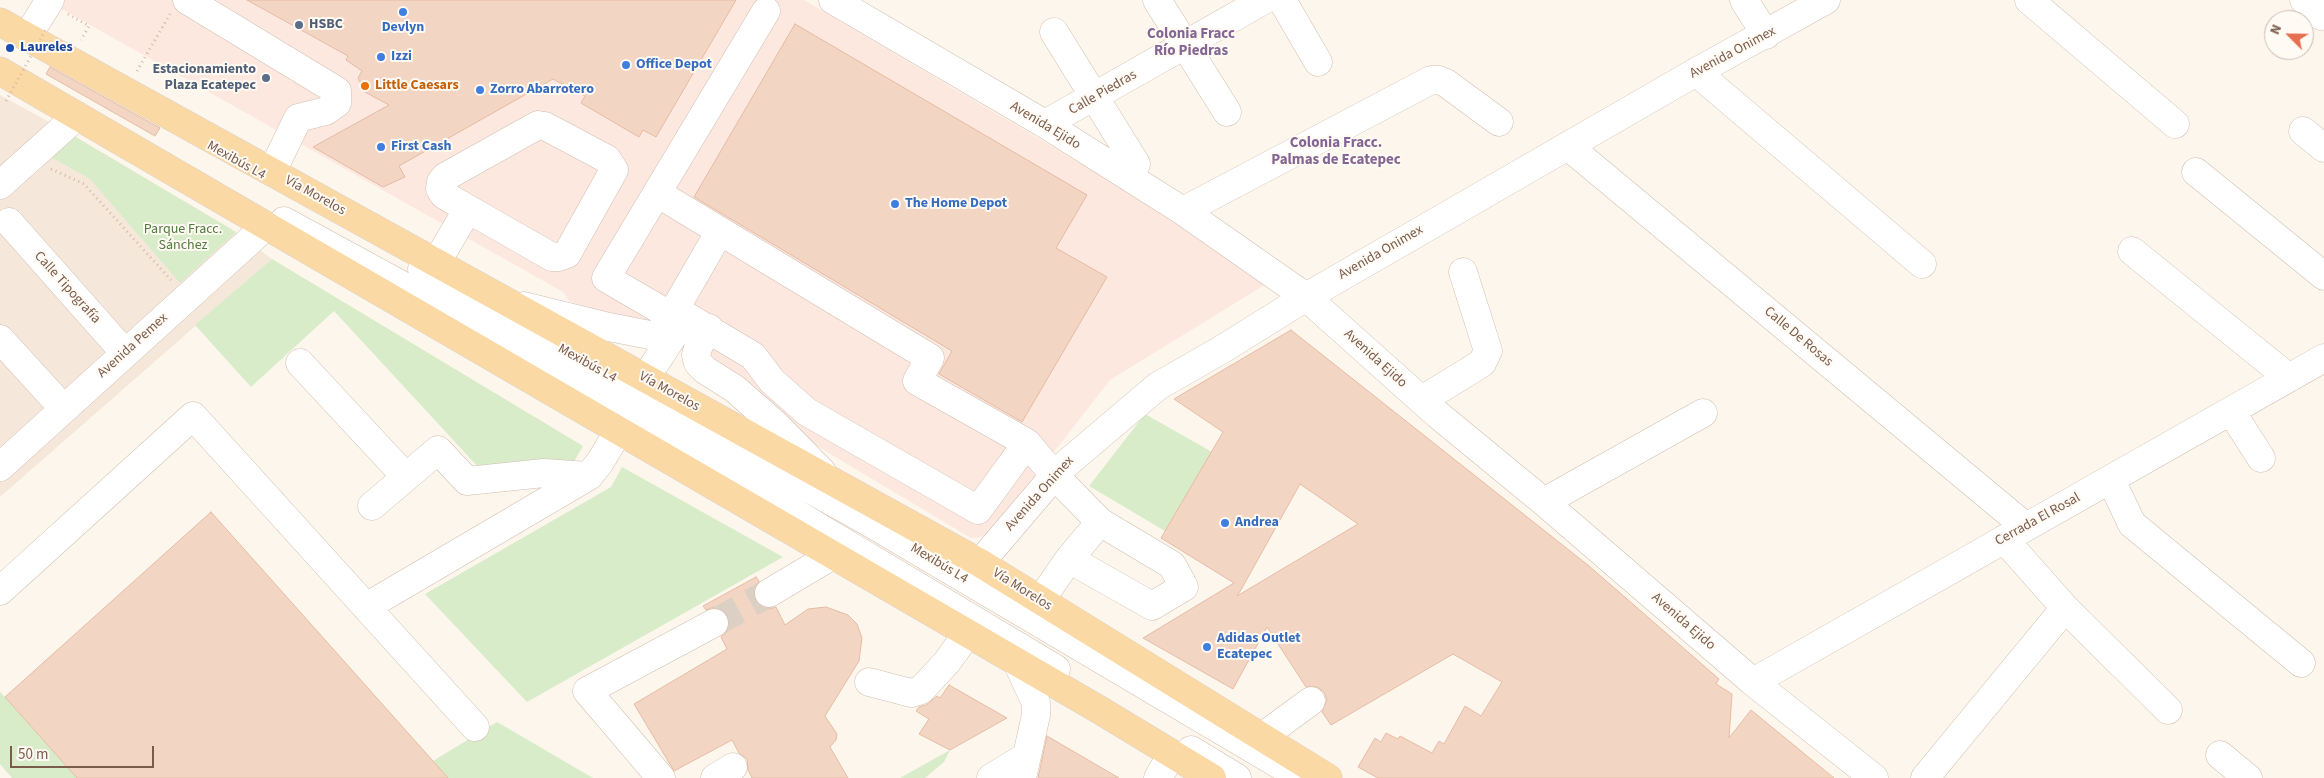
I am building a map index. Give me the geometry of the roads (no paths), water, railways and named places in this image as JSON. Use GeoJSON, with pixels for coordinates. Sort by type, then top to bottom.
{"type":"FeatureCollection","features":[{"type":"Feature","properties":{"kind":"main road","name":"Vía Morelos"},"geometry":{"type":"LineString","coordinates":[[0,22],[37,33],[126,91],[508,303],[634,405],[833,555],[1017,662],[1181,765],[1212,778]]}},
{"type":"Feature","properties":{"kind":"main road","name":"Vía Morelos"},"geometry":{"type":"LineString","coordinates":[[0,72],[266,226],[634,405],[832,482],[980,564],[1328,778]]}},
{"type":"Feature","properties":{"kind":"street"},"geometry":{"type":"LineString","coordinates":[[37,33],[50,0]]}},
{"type":"Feature","properties":{"kind":"street","name":"Avenida Ejido"},"geometry":{"type":"LineString","coordinates":[[833,0],[1045,124],[1183,211],[1306,297],[1422,400],[1544,502],[1752,682],[1874,778]]}},
{"type":"Feature","properties":{"kind":"street"},"geometry":{"type":"LineString","coordinates":[[1157,0],[1227,112]]}},
{"type":"Feature","properties":{"kind":"street","name":"Calle Piedras"},"geometry":{"type":"LineString","coordinates":[[1045,124],[1264,0]]}},
{"type":"Feature","properties":{"kind":"street"},"geometry":{"type":"LineString","coordinates":[[1282,0],[1318,62]]}},
{"type":"Feature","properties":{"kind":"street"},"geometry":{"type":"LineString","coordinates":[[1744,0],[1766,35]]}},
{"type":"Feature","properties":{"kind":"street","name":"Avenida Onimex"},"geometry":{"type":"LineString","coordinates":[[980,564],[1054,476],[1112,423],[1158,386],[1221,350],[1306,297],[1696,72],[1766,35],[1826,0]]}},
{"type":"Feature","properties":{"kind":"street"},"geometry":{"type":"LineString","coordinates":[[2029,0],[2175,124]]}},
{"type":"Feature","properties":{"kind":"street"},"geometry":{"type":"LineString","coordinates":[[180,4],[337,91],[337,103],[326,111],[298,118],[272,172]]}},
{"type":"Feature","properties":{"kind":"street"},"geometry":{"type":"LineString","coordinates":[[726,234],[696,300],[677,305],[606,278],[766,11]]}},
{"type":"Feature","properties":{"kind":"street","name":"Mexibús L4"},"geometry":{"type":"LineString","coordinates":[[0,28],[282,187],[516,324],[634,405],[1237,778]]}},
{"type":"Feature","properties":{"kind":"street"},"geometry":{"type":"LineString","coordinates":[[1054,32],[1136,164]]}},
{"type":"Feature","properties":{"kind":"street","name":"Mexibús L4"},"geometry":{"type":"LineString","coordinates":[[0,60],[171,160],[396,282],[634,405],[867,521],[1302,778]]}},
{"type":"Feature","properties":{"kind":"street"},"geometry":{"type":"LineString","coordinates":[[1696,72],[1922,264]]}},
{"type":"Feature","properties":{"kind":"street"},"geometry":{"type":"LineString","coordinates":[[1183,211],[1431,80],[1439,80],[1446,83],[1499,122]]}},
{"type":"Feature","properties":{"kind":"street"},"geometry":{"type":"LineString","coordinates":[[0,185],[77,116]]}},
{"type":"Feature","properties":{"kind":"street"},"geometry":{"type":"LineString","coordinates":[[538,125],[545,126],[607,159],[614,170],[566,254],[559,257],[552,257],[468,209],[444,195],[440,189],[441,182],[445,177],[538,125]]}},
{"type":"Feature","properties":{"kind":"street"},"geometry":{"type":"LineString","coordinates":[[2303,131],[2324,148]]}},
{"type":"Feature","properties":{"kind":"street","name":"Calle De Rosas"},"geometry":{"type":"LineString","coordinates":[[1568,147],[2015,533],[2065,608],[2168,710]]}},
{"type":"Feature","properties":{"kind":"street"},"geometry":{"type":"LineString","coordinates":[[2196,172],[2324,276]]}},
{"type":"Feature","properties":{"kind":"street"},"geometry":{"type":"LineString","coordinates":[[657,193],[930,358],[917,381],[1027,444],[1054,476],[1100,522],[1172,565],[1184,587],[1152,606],[1070,559]]}},
{"type":"Feature","properties":{"kind":"street"},"geometry":{"type":"LineString","coordinates":[[436,263],[468,209]]}},
{"type":"Feature","properties":{"kind":"street","name":"Calle Tipografía"},"geometry":{"type":"LineString","coordinates":[[9,222],[125,353]]}},
{"type":"Feature","properties":{"kind":"street","name":"Avenida Pemex"},"geometry":{"type":"LineString","coordinates":[[0,467],[266,226]]}},
{"type":"Feature","properties":{"kind":"street"},"geometry":{"type":"LineString","coordinates":[[2132,251],[2290,378]]}},
{"type":"Feature","properties":{"kind":"street"},"geometry":{"type":"LineString","coordinates":[[1422,400],[1482,363],[1488,351],[1463,272]]}},
{"type":"Feature","properties":{"kind":"street"},"geometry":{"type":"LineString","coordinates":[[508,303],[650,335],[657,334],[664,328],[677,305]]}},
{"type":"Feature","properties":{"kind":"street"},"geometry":{"type":"LineString","coordinates":[[366,607],[589,476],[634,405],[652,368],[686,316],[753,356],[772,380],[807,412],[978,510],[1027,444]]}},
{"type":"Feature","properties":{"kind":"street"},"geometry":{"type":"LineString","coordinates":[[703,325],[696,355],[698,363],[705,370],[735,389],[777,426],[832,482]]}},
{"type":"Feature","properties":{"kind":"street"},"geometry":{"type":"LineString","coordinates":[[0,339],[64,409]]}},
{"type":"Feature","properties":{"kind":"street","name":"Cerrada El Rosal"},"geometry":{"type":"LineString","coordinates":[[1752,682],[2324,358]]}},
{"type":"Feature","properties":{"kind":"street"},"geometry":{"type":"LineString","coordinates":[[300,363],[406,477]]}},
{"type":"Feature","properties":{"kind":"street"},"geometry":{"type":"LineString","coordinates":[[2231,411],[2261,458]]}},
{"type":"Feature","properties":{"kind":"street"},"geometry":{"type":"LineString","coordinates":[[1544,502],[1702,413]]}},
{"type":"Feature","properties":{"kind":"street"},"geometry":{"type":"LineString","coordinates":[[0,591],[193,416],[475,728]]}},
{"type":"Feature","properties":{"kind":"street"},"geometry":{"type":"LineString","coordinates":[[372,506],[438,450],[467,481],[544,473],[589,476]]}},
{"type":"Feature","properties":{"kind":"street"},"geometry":{"type":"LineString","coordinates":[[2111,480],[2132,524],[2301,663]]}},
{"type":"Feature","properties":{"kind":"street"},"geometry":{"type":"LineString","coordinates":[[1040,601],[1070,559],[1100,522]]}},
{"type":"Feature","properties":{"kind":"street"},"geometry":{"type":"LineString","coordinates":[[769,593],[833,555]]}},
{"type":"Feature","properties":{"kind":"street"},"geometry":{"type":"LineString","coordinates":[[1925,778],[2065,608]]}},
{"type":"Feature","properties":{"kind":"street"},"geometry":{"type":"LineString","coordinates":[[661,778],[587,691],[714,623]]}},
{"type":"Feature","properties":{"kind":"street"},"geometry":{"type":"LineString","coordinates":[[869,682],[910,693],[921,690],[947,662],[967,634]]}},
{"type":"Feature","properties":{"kind":"street"},"geometry":{"type":"LineString","coordinates":[[991,778],[1025,767],[1036,715],[1036,703],[1017,662]]}},
{"type":"Feature","properties":{"kind":"street"},"geometry":{"type":"LineString","coordinates":[[1262,737],[1311,701]]}},
{"type":"Feature","properties":{"kind":"street"},"geometry":{"type":"LineString","coordinates":[[2220,755],[2248,778]]}},
{"type":"Feature","properties":{"kind":"street"},"geometry":{"type":"LineString","coordinates":[[1158,778],[1181,765]]}},
{"type":"Feature","properties":{"kind":"tunnel"},"geometry":{"type":"LineString","coordinates":[[714,623],[769,593]]}},
{"type":"Feature","properties":{"kind":"place","name":"Devlyn"},"geometry":{"type":"Point","coordinates":[403,12]}},
{"type":"Feature","properties":{"kind":"place","name":"HSBC"},"geometry":{"type":"Point","coordinates":[299,25]}},
{"type":"Feature","properties":{"kind":"place","name":"Laureles"},"geometry":{"type":"Point","coordinates":[10,48]}},
{"type":"Feature","properties":{"kind":"place","name":"Izzi"},"geometry":{"type":"Point","coordinates":[381,57]}},
{"type":"Feature","properties":{"kind":"place","name":"Office Depot"},"geometry":{"type":"Point","coordinates":[626,65]}},
{"type":"Feature","properties":{"kind":"place","name":"Estacionamiento Plaza Ecatepec"},"geometry":{"type":"Point","coordinates":[266,78]}},
{"type":"Feature","properties":{"kind":"place","name":"Little Caesars"},"geometry":{"type":"Point","coordinates":[365,86]}},
{"type":"Feature","properties":{"kind":"place","name":"Zorro Abarrotero"},"geometry":{"type":"Point","coordinates":[480,90]}},
{"type":"Feature","properties":{"kind":"place","name":"First Cash"},"geometry":{"type":"Point","coordinates":[381,147]}},
{"type":"Feature","properties":{"kind":"place","name":"The Home Depot"},"geometry":{"type":"Point","coordinates":[895,204]}},
{"type":"Feature","properties":{"kind":"place","name":"Andrea"},"geometry":{"type":"Point","coordinates":[1225,523]}},
{"type":"Feature","properties":{"kind":"place","name":"Adidas Outlet Ecatepec"},"geometry":{"type":"Point","coordinates":[1207,647]}},
{"type":"Feature","properties":{"kind":"district","name":"Colonia Fracc Río Piedras"},"geometry":{"type":"Point","coordinates":[1191,44]}},
{"type":"Feature","properties":{"kind":"district","name":"Colonia Fracc. Palmas de Ecatepec"},"geometry":{"type":"Point","coordinates":[1336,152]}},
{"type":"Feature","properties":{"kind":"park label","name":"Parque Fracc. Sánchez"},"geometry":{"type":"Point","coordinates":[183,238]}}]}
